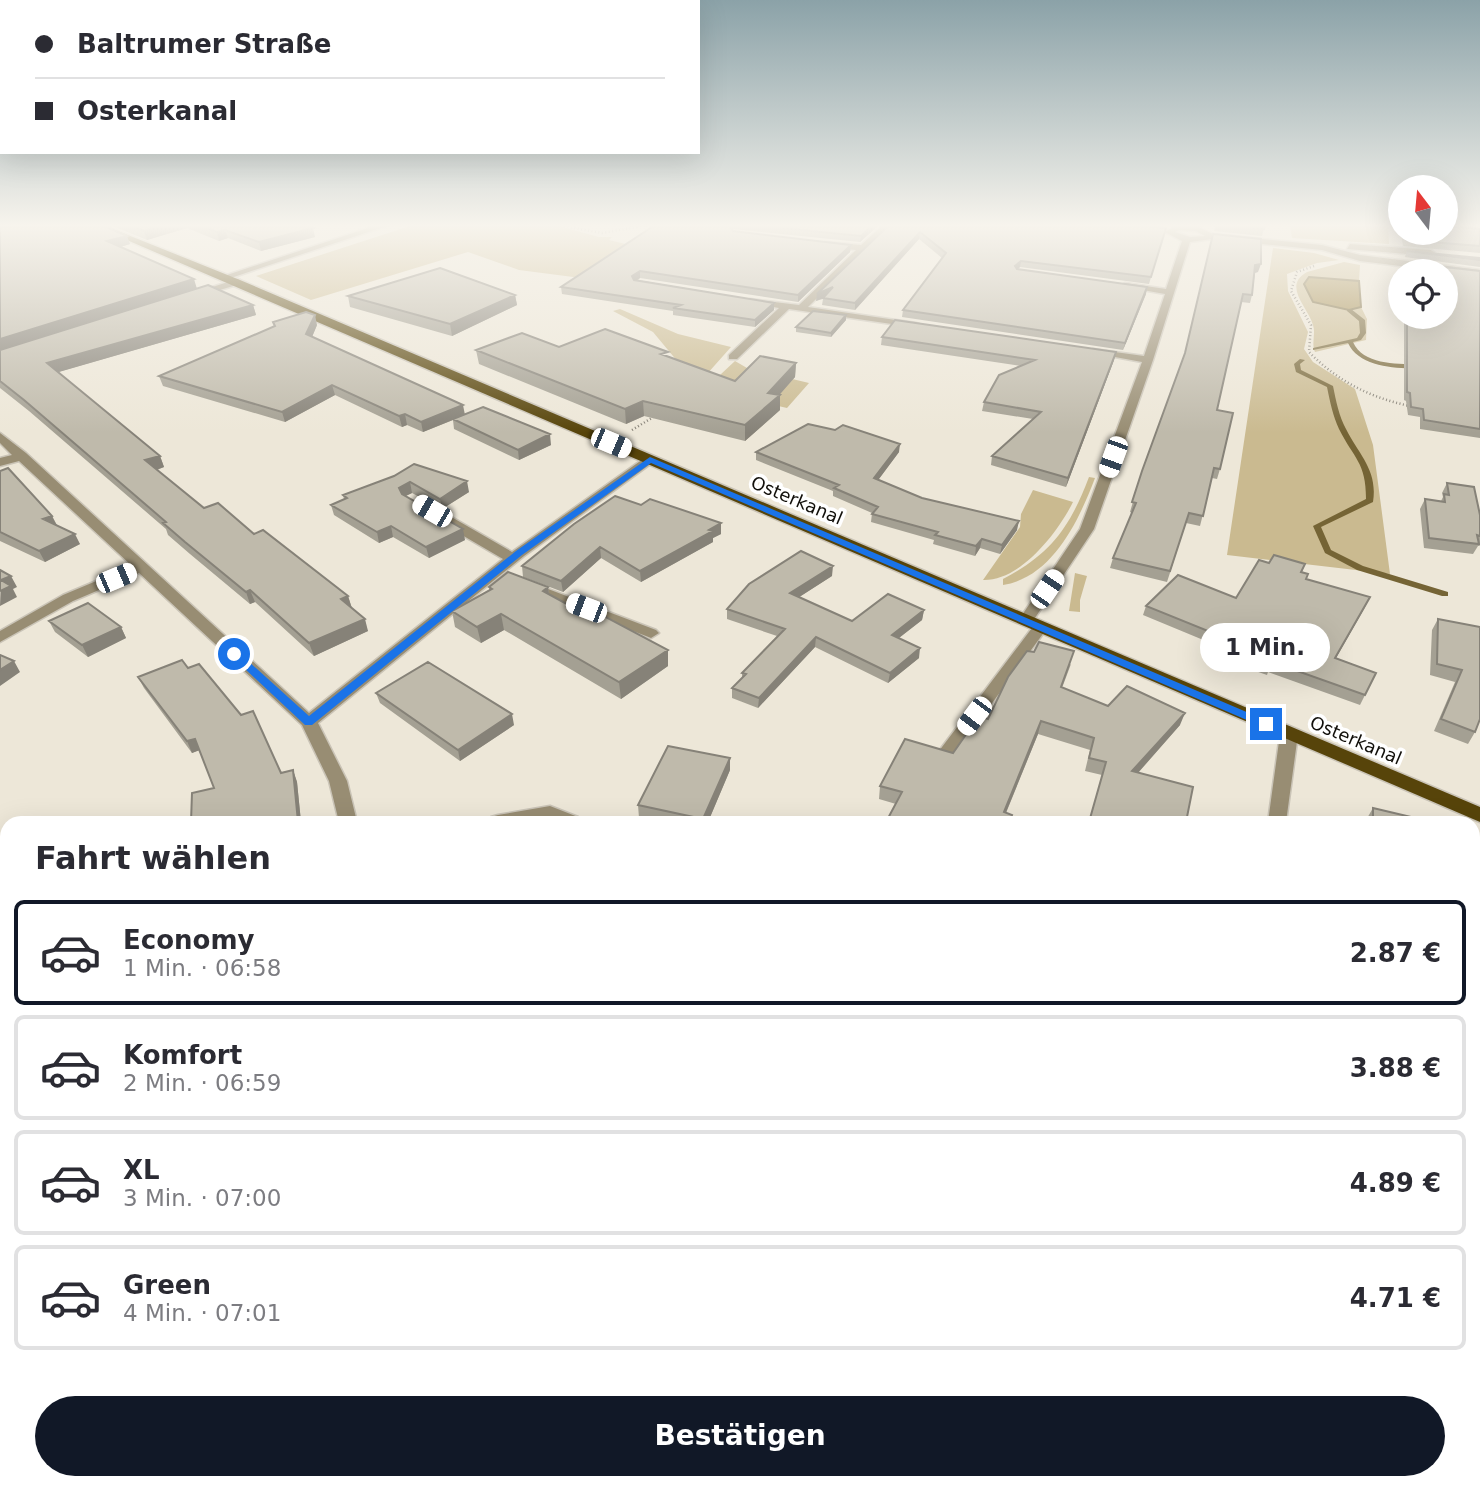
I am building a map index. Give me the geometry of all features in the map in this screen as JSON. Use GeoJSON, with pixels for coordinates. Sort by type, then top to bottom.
{"type":"FeatureCollection","features":[{"type":"Feature","properties":{"kind":"main road","name":"Osterkanal"},"geometry":{"type":"LineString","coordinates":[[265,294],[1480,815]]}},
{"type":"Feature","properties":{"kind":"street"},"geometry":{"type":"LineString","coordinates":[[176,300],[191,294]]}},
{"type":"Feature","properties":{"kind":"street"},"geometry":{"type":"LineString","coordinates":[[801,309],[816,294]]}},
{"type":"Feature","properties":{"kind":"street"},"geometry":{"type":"LineString","coordinates":[[945,755],[1033,624],[1087,528],[1169,294]]}},
{"type":"Feature","properties":{"kind":"street"},"geometry":{"type":"LineString","coordinates":[[747,300],[934,328]]}},
{"type":"Feature","properties":{"kind":"street"},"geometry":{"type":"LineString","coordinates":[[733,357],[787,306]]}},
{"type":"Feature","properties":{"kind":"street"},"geometry":{"type":"LineString","coordinates":[[1081,350],[1148,360]]}},
{"type":"Feature","properties":{"kind":"street"},"geometry":{"type":"LineString","coordinates":[[0,437],[309,722],[338,781],[347,816]]}},
{"type":"Feature","properties":{"kind":"street"},"geometry":{"type":"LineString","coordinates":[[0,462],[22,456]]}},
{"type":"Feature","properties":{"kind":"street"},"geometry":{"type":"LineString","coordinates":[[309,722],[512,558],[650,460]]}},
{"type":"Feature","properties":{"kind":"street"},"geometry":{"type":"LineString","coordinates":[[434,512],[512,558]]}},
{"type":"Feature","properties":{"kind":"street"},"geometry":{"type":"LineString","coordinates":[[0,637],[68,598],[140,568]]}},
{"type":"Feature","properties":{"kind":"street"},"geometry":{"type":"LineString","coordinates":[[494,573],[651,633]]}},
{"type":"Feature","properties":{"kind":"street"},"geometry":{"type":"LineString","coordinates":[[1277,816],[1289,734]]}},
{"type":"Feature","properties":{"kind":"street"},"geometry":{"type":"LineString","coordinates":[[533,816],[550,813],[557,816]]}},
{"type":"Feature","properties":{"kind":"path"},"geometry":{"type":"LineString","coordinates":[[1293,294],[1311,325],[1309,352],[1319,364],[1349,382],[1398,404],[1412,406]]}},
{"type":"Feature","properties":{"kind":"path"},"geometry":{"type":"LineString","coordinates":[[611,443],[665,410]]}},
{"type":"Feature","properties":{"kind":"shaded area"},"geometry":{"type":"Polygon","coordinates":[[[298,294],[329,294],[311,300],[298,294]]]}},
{"type":"Feature","properties":{"kind":"shaded area"},"geometry":{"type":"Polygon","coordinates":[[[1266,294],[1290,294],[1308,332],[1304,349],[1313,362],[1355,389],[1373,445],[1390,574],[1227,555],[1266,294]]]}},
{"type":"Feature","properties":{"kind":"shaded area"},"geometry":{"type":"Polygon","coordinates":[[[1298,294],[1322,294],[1349,310],[1361,307],[1367,319],[1366,340],[1315,352],[1313,325],[1298,294]]]}},
{"type":"Feature","properties":{"kind":"shaded area"},"geometry":{"type":"Polygon","coordinates":[[[1309,294],[1360,294],[1361,307],[1349,310],[1313,302],[1309,294]]]}},
{"type":"Feature","properties":{"kind":"shaded area"},"geometry":{"type":"Polygon","coordinates":[[[620,309],[678,334],[731,347],[707,374],[678,362],[653,332],[613,311],[620,309]]]}},
{"type":"Feature","properties":{"kind":"shaded area"},"geometry":{"type":"Polygon","coordinates":[[[735,361],[747,368],[809,383],[787,408],[705,389],[735,361]]]}},
{"type":"Feature","properties":{"kind":"shaded area"},"geometry":{"type":"Polygon","coordinates":[[[1089,477],[1095,478],[1081,511],[1062,544],[1036,571],[1021,580],[1003,585],[1003,579],[1034,560],[1057,537],[1074,511],[1089,477]]]}},
{"type":"Feature","properties":{"kind":"shaded area"},"geometry":{"type":"Polygon","coordinates":[[[1033,490],[1073,502],[1058,527],[1037,553],[1011,572],[983,580],[1020,527],[1021,514],[1033,490]]]}},
{"type":"Feature","properties":{"kind":"shaded area"},"geometry":{"type":"Polygon","coordinates":[[[1075,573],[1087,576],[1080,600],[1080,612],[1069,611],[1075,573]]]}},
{"type":"Feature","properties":{"kind":"building"},"geometry":{"type":"Polygon","coordinates":[[[0,294],[144,294],[0,339],[0,294]]]}},
{"type":"Feature","properties":{"kind":"building"},"geometry":{"type":"Polygon","coordinates":[[[178,294],[229,294],[253,305],[47,363],[160,456],[145,460],[204,508],[218,503],[254,534],[263,530],[348,596],[341,599],[365,619],[309,643],[250,590],[246,592],[185,542],[163,523],[166,522],[0,381],[0,350],[178,294]]]}},
{"type":"Feature","properties":{"kind":"building"},"geometry":{"type":"Polygon","coordinates":[[[353,294],[515,295],[450,324],[348,296],[353,294]]]}},
{"type":"Feature","properties":{"kind":"building"},"geometry":{"type":"Polygon","coordinates":[[[611,294],[722,294],[774,303],[755,320],[673,308],[681,305],[611,294]]]}},
{"type":"Feature","properties":{"kind":"building"},"geometry":{"type":"Polygon","coordinates":[[[826,294],[863,294],[855,303],[823,298],[826,294]]]}},
{"type":"Feature","properties":{"kind":"building"},"geometry":{"type":"Polygon","coordinates":[[[915,294],[1144,294],[1125,343],[903,310],[915,294]]]}},
{"type":"Feature","properties":{"kind":"building"},"geometry":{"type":"Polygon","coordinates":[[[1199,294],[1243,294],[1217,410],[1233,413],[1220,469],[1214,468],[1203,516],[1189,513],[1170,571],[1113,558],[1136,503],[1132,502],[1142,471],[1185,353],[1199,294]]]}},
{"type":"Feature","properties":{"kind":"building"},"geometry":{"type":"Polygon","coordinates":[[[1458,294],[1480,294],[1480,429],[1424,420],[1423,409],[1411,407],[1410,393],[1407,392],[1407,329],[1458,329],[1458,294]]]}},
{"type":"Feature","properties":{"kind":"building"},"geometry":{"type":"Polygon","coordinates":[[[813,311],[846,315],[831,333],[796,327],[813,311]]]}},
{"type":"Feature","properties":{"kind":"building"},"geometry":{"type":"Polygon","coordinates":[[[306,312],[315,315],[306,334],[463,405],[421,422],[405,414],[399,416],[332,385],[282,412],[159,376],[275,326],[273,322],[306,312]]]}},
{"type":"Feature","properties":{"kind":"building"},"geometry":{"type":"Polygon","coordinates":[[[895,320],[1116,352],[1068,478],[992,456],[1041,412],[984,402],[999,375],[1035,360],[882,337],[895,320]]]}},
{"type":"Feature","properties":{"kind":"building"},"geometry":{"type":"Polygon","coordinates":[[[605,329],[668,352],[661,354],[735,381],[760,356],[796,363],[768,393],[780,395],[745,425],[643,401],[625,409],[476,350],[522,333],[559,347],[605,329]]]}},
{"type":"Feature","properties":{"kind":"building"},"geometry":{"type":"Polygon","coordinates":[[[483,407],[550,434],[518,450],[453,419],[483,407]]]}},
{"type":"Feature","properties":{"kind":"building"},"geometry":{"type":"Polygon","coordinates":[[[808,424],[835,430],[843,425],[900,444],[874,478],[922,498],[1019,521],[1002,545],[982,539],[976,546],[935,535],[938,532],[872,514],[878,507],[834,488],[839,485],[756,452],[808,424]]]}},
{"type":"Feature","properties":{"kind":"building"},"geometry":{"type":"Polygon","coordinates":[[[414,464],[467,481],[440,499],[410,482],[399,488],[402,494],[463,529],[426,547],[391,526],[377,532],[331,505],[347,498],[343,495],[394,476],[414,464]]]}},
{"type":"Feature","properties":{"kind":"building"},"geometry":{"type":"Polygon","coordinates":[[[8,468],[52,516],[43,519],[75,534],[39,551],[0,532],[0,471],[8,468]]]}},
{"type":"Feature","properties":{"kind":"building"},"geometry":{"type":"Polygon","coordinates":[[[1447,483],[1474,487],[1480,515],[1480,536],[1477,535],[1479,544],[1429,538],[1425,499],[1445,502],[1444,494],[1449,495],[1447,483]]]}},
{"type":"Feature","properties":{"kind":"building"},"geometry":{"type":"Polygon","coordinates":[[[615,496],[641,505],[650,499],[721,523],[709,530],[713,531],[640,571],[600,547],[561,581],[522,566],[574,524],[615,496]]]}},
{"type":"Feature","properties":{"kind":"building"},"geometry":{"type":"Polygon","coordinates":[[[801,551],[833,566],[790,593],[852,621],[888,594],[924,610],[892,635],[920,648],[890,673],[816,637],[759,698],[732,688],[746,674],[742,673],[785,629],[727,609],[749,584],[801,551]]]}},
{"type":"Feature","properties":{"kind":"building"},"geometry":{"type":"Polygon","coordinates":[[[1274,555],[1305,564],[1301,572],[1308,574],[1306,579],[1370,597],[1335,658],[1376,673],[1365,695],[1272,662],[1271,664],[1213,645],[1218,635],[1146,606],[1178,575],[1236,598],[1259,560],[1269,563],[1274,555]]]}},
{"type":"Feature","properties":{"kind":"building"},"geometry":{"type":"Polygon","coordinates":[[[0,570],[11,576],[1,580],[11,586],[0,591],[0,570]]]}},
{"type":"Feature","properties":{"kind":"building"},"geometry":{"type":"Polygon","coordinates":[[[508,572],[548,587],[543,591],[596,620],[604,616],[668,650],[619,682],[501,614],[477,627],[452,611],[492,589],[489,587],[508,572]]]}},
{"type":"Feature","properties":{"kind":"building"},"geometry":{"type":"Polygon","coordinates":[[[88,603],[121,627],[82,645],[49,621],[88,603]]]}},
{"type":"Feature","properties":{"kind":"building"},"geometry":{"type":"Polygon","coordinates":[[[1438,619],[1480,627],[1480,719],[1475,732],[1441,719],[1462,670],[1437,664],[1438,619]]]}},
{"type":"Feature","properties":{"kind":"building"},"geometry":{"type":"Polygon","coordinates":[[[1039,642],[1074,651],[1061,687],[1108,706],[1127,686],[1185,713],[1132,771],[1193,787],[1187,816],[1091,816],[1106,762],[1089,758],[1094,738],[1041,721],[1004,812],[1012,816],[889,816],[902,792],[880,786],[905,739],[953,753],[979,716],[988,719],[1008,677],[1027,651],[1034,652],[1039,642]]]}},
{"type":"Feature","properties":{"kind":"building"},"geometry":{"type":"Polygon","coordinates":[[[0,655],[14,661],[0,670],[0,655]]]}},
{"type":"Feature","properties":{"kind":"building"},"geometry":{"type":"Polygon","coordinates":[[[182,660],[188,668],[199,664],[241,715],[253,711],[281,773],[293,770],[297,816],[191,816],[192,793],[214,788],[195,739],[187,741],[138,677],[182,660]]]}},
{"type":"Feature","properties":{"kind":"building"},"geometry":{"type":"Polygon","coordinates":[[[428,662],[512,714],[458,750],[376,693],[428,662]]]}},
{"type":"Feature","properties":{"kind":"building"},"geometry":{"type":"Polygon","coordinates":[[[668,746],[730,758],[704,816],[689,816],[638,805],[668,746]]]}},
{"type":"Feature","properties":{"kind":"building"},"geometry":{"type":"Polygon","coordinates":[[[1373,808],[1407,816],[1373,816],[1373,808]]]}},
{"type":"Feature","properties":{"kind":"waterway"},"geometry":{"type":"LineString","coordinates":[[1315,349],[1359,339],[1363,333],[1362,320],[1349,310]]}},
{"type":"Feature","properties":{"kind":"waterway"},"geometry":{"type":"LineString","coordinates":[[1350,342],[1354,350],[1368,359],[1417,367]]}},
{"type":"Feature","properties":{"kind":"waterway"},"geometry":{"type":"LineString","coordinates":[[1302,360],[1297,364],[1298,371],[1330,386],[1338,419],[1364,464],[1370,485],[1370,500],[1317,526],[1328,551],[1360,568],[1445,594]]}},
{"type":"Feature","properties":{"kind":"route"},"geometry":{"type":"LineString","coordinates":[[234,654],[309,722],[519,553],[650,460],[1266,724]]}}]}
